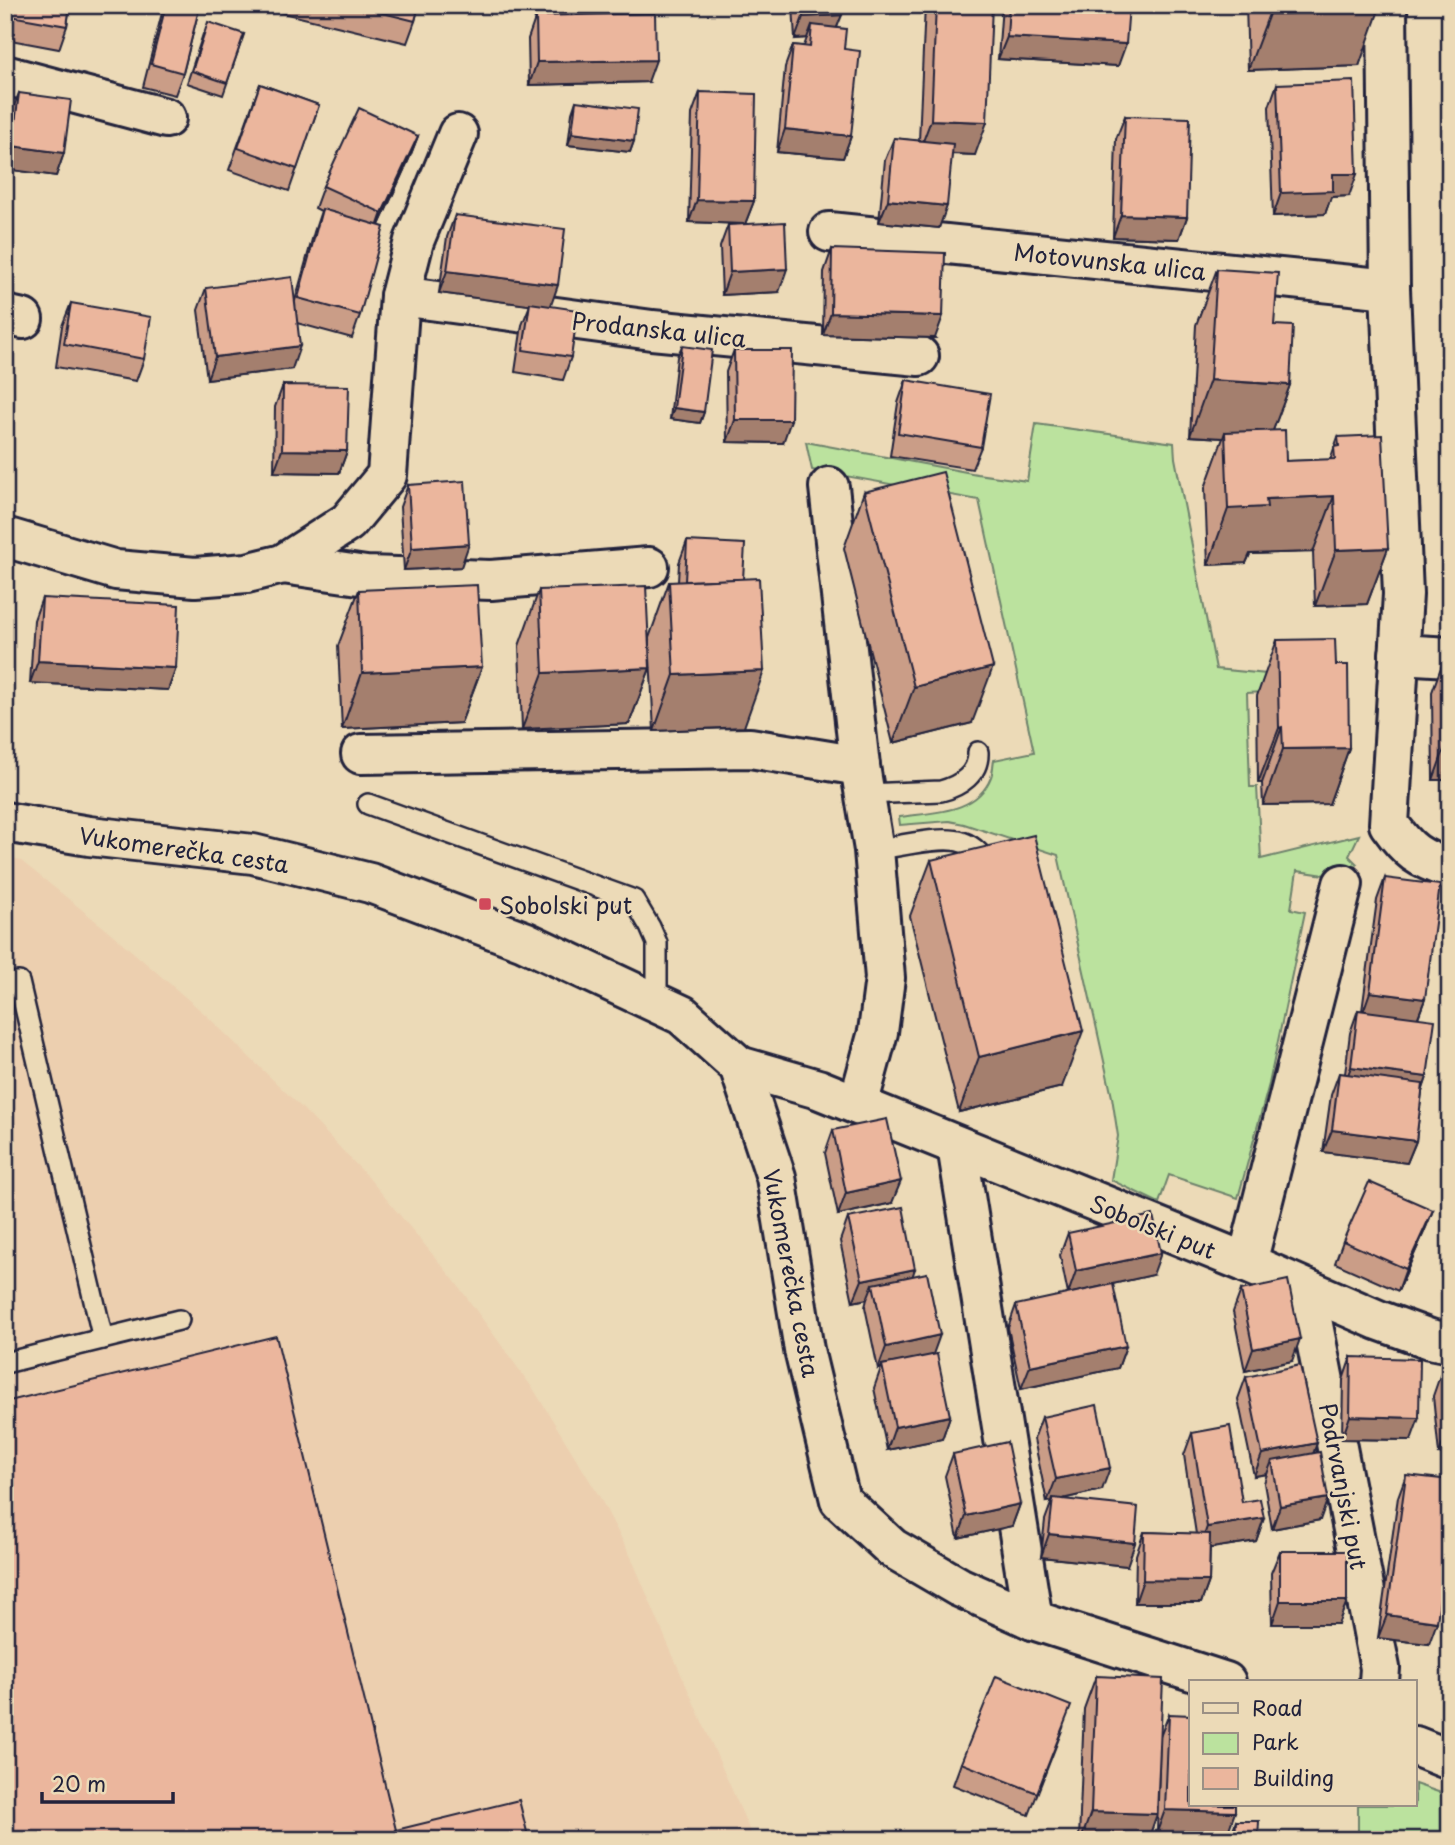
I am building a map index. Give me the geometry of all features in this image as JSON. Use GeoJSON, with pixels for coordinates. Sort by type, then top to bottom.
{"type":"FeatureCollection","features":[{"type":"Feature","properties":{"kind":"street"},"geometry":{"type":"LineString","coordinates":[[1387,5],[1390,289],[1403,594],[1389,824],[1410,850],[1425,860],[1450,869]]}},
{"type":"Feature","properties":{"kind":"street"},"geometry":{"type":"LineString","coordinates":[[5,75],[166,118]]}},
{"type":"Feature","properties":{"kind":"street"},"geometry":{"type":"LineString","coordinates":[[5,537],[116,570],[195,578],[247,573],[283,564],[348,522],[387,475],[400,296],[414,240],[458,134]]}},
{"type":"Feature","properties":{"kind":"street","name":"Motovunska ulica"},"geometry":{"type":"LineString","coordinates":[[829,232],[1390,289]]}},
{"type":"Feature","properties":{"kind":"street","name":"Prodanska ulica"},"geometry":{"type":"LineString","coordinates":[[400,296],[652,330],[919,356]]}},
{"type":"Feature","properties":{"kind":"street"},"geometry":{"type":"LineString","coordinates":[[829,486],[863,780],[874,850],[885,978],[878,1032],[858,1105]]}},
{"type":"Feature","properties":{"kind":"street"},"geometry":{"type":"LineString","coordinates":[[283,564],[366,576],[491,580],[649,567]]}},
{"type":"Feature","properties":{"kind":"street"},"geometry":{"type":"LineString","coordinates":[[1399,654],[1450,657]]}},
{"type":"Feature","properties":{"kind":"street"},"geometry":{"type":"LineString","coordinates":[[360,754],[750,748],[863,780]]}},
{"type":"Feature","properties":{"kind":"street","name":"Vukomerečka cesta"},"geometry":{"type":"LineString","coordinates":[[5,822],[89,836],[253,854],[370,883],[524,941],[682,1015],[739,1066],[776,1177],[804,1350],[840,1500],[892,1548],[959,1587],[1033,1620],[1220,1680]]}},
{"type":"Feature","properties":{"kind":"street"},"geometry":{"type":"LineString","coordinates":[[1247,1263],[1343,884]]}},
{"type":"Feature","properties":{"kind":"street","name":"Sobolski put"},"geometry":{"type":"LineString","coordinates":[[739,1066],[818,1088],[1247,1263],[1378,1320],[1430,1339],[1450,1343]]}},
{"type":"Feature","properties":{"kind":"street"},"geometry":{"type":"LineString","coordinates":[[957,1146],[1033,1620]]}},
{"type":"Feature","properties":{"kind":"street","name":"Podrvanjski put"},"geometry":{"type":"LineString","coordinates":[[1306,1290],[1380,1668],[1379,1680]]}},
{"type":"Feature","properties":{"kind":"street"},"geometry":{"type":"LineString","coordinates":[[1416,1746],[1450,1760]]}},
{"type":"Feature","properties":{"kind":"lane"},"geometry":{"type":"LineString","coordinates":[[863,780],[941,791],[960,784],[974,770],[978,752]]}},
{"type":"Feature","properties":{"kind":"lane"},"geometry":{"type":"LineString","coordinates":[[368,804],[634,900],[657,943],[657,1003]]}},
{"type":"Feature","properties":{"kind":"lane"},"geometry":{"type":"LineString","coordinates":[[874,850],[941,840],[962,842],[981,855],[992,878]]}},
{"type":"Feature","properties":{"kind":"lane"},"geometry":{"type":"LineString","coordinates":[[5,985],[19,982],[103,1339]]}},
{"type":"Feature","properties":{"kind":"lane"},"geometry":{"type":"LineString","coordinates":[[5,1363],[179,1320]]}},
{"type":"Feature","properties":{"kind":"shaded area"},"geometry":{"type":"Polygon","coordinates":[[[5,856],[20,860],[206,1015],[304,1110],[368,1177],[454,1280],[534,1390],[598,1494],[631,1557],[754,1840],[5,1840],[5,856]]]}},
{"type":"Feature","properties":{"kind":"green space"},"geometry":{"type":"Polygon","coordinates":[[[1036,424],[1174,443],[1216,669],[1277,675],[1279,691],[1247,693],[1250,787],[1257,787],[1261,859],[1359,835],[1349,856],[1357,864],[1352,868],[1352,879],[1297,871],[1291,909],[1305,912],[1269,1084],[1238,1198],[1169,1175],[1159,1203],[1111,1180],[1118,1136],[1112,1097],[1058,855],[949,821],[900,825],[899,817],[939,812],[964,805],[984,789],[992,775],[994,760],[1034,752],[979,500],[812,470],[806,442],[1027,481],[1036,424]]]}},
{"type":"Feature","properties":{"kind":"green space"},"geometry":{"type":"Polygon","coordinates":[[[1416,1784],[1450,1796],[1450,1840],[1358,1840],[1358,1806],[1416,1806],[1416,1784]]]}},
{"type":"Feature","properties":{"kind":"building"},"geometry":{"type":"Polygon","coordinates":[[[7,5],[70,5],[67,26],[5,15],[7,5]]]}},
{"type":"Feature","properties":{"kind":"building"},"geometry":{"type":"Polygon","coordinates":[[[166,5],[200,5],[183,73],[151,64],[166,5]]]}},
{"type":"Feature","properties":{"kind":"building"},"geometry":{"type":"Polygon","coordinates":[[[351,5],[419,5],[415,21],[351,5]]]}},
{"type":"Feature","properties":{"kind":"building"},"geometry":{"type":"Polygon","coordinates":[[[802,5],[841,5],[842,15],[803,17],[802,5]]]}},
{"type":"Feature","properties":{"kind":"building"},"geometry":{"type":"Polygon","coordinates":[[[936,5],[992,5],[987,122],[931,120],[936,5]]]}},
{"type":"Feature","properties":{"kind":"building"},"geometry":{"type":"Polygon","coordinates":[[[1009,5],[1129,5],[1126,44],[1007,37],[1009,5]]]}},
{"type":"Feature","properties":{"kind":"building"},"geometry":{"type":"Polygon","coordinates":[[[1268,5],[1379,5],[1379,10],[1269,14],[1268,5]]]}},
{"type":"Feature","properties":{"kind":"building"},"geometry":{"type":"Polygon","coordinates":[[[655,13],[656,60],[537,62],[536,16],[655,13]]]}},
{"type":"Feature","properties":{"kind":"building"},"geometry":{"type":"Polygon","coordinates":[[[208,22],[244,34],[227,83],[192,71],[208,22]]]}},
{"type":"Feature","properties":{"kind":"building"},"geometry":{"type":"Polygon","coordinates":[[[812,25],[846,29],[844,49],[860,51],[851,136],[785,129],[793,45],[810,47],[812,25]]]}},
{"type":"Feature","properties":{"kind":"building"},"geometry":{"type":"Polygon","coordinates":[[[1354,81],[1357,174],[1333,174],[1333,191],[1281,193],[1277,84],[1354,81]]]}},
{"type":"Feature","properties":{"kind":"building"},"geometry":{"type":"Polygon","coordinates":[[[260,84],[319,105],[297,169],[238,148],[260,84]]]}},
{"type":"Feature","properties":{"kind":"building"},"geometry":{"type":"Polygon","coordinates":[[[700,92],[756,94],[754,201],[697,200],[700,92]]]}},
{"type":"Feature","properties":{"kind":"building"},"geometry":{"type":"Polygon","coordinates":[[[19,93],[71,100],[64,153],[12,146],[19,93]]]}},
{"type":"Feature","properties":{"kind":"building"},"geometry":{"type":"Polygon","coordinates":[[[576,101],[638,109],[634,141],[572,133],[576,101]]]}},
{"type":"Feature","properties":{"kind":"building"},"geometry":{"type":"Polygon","coordinates":[[[359,108],[418,136],[382,213],[323,186],[359,108]]]}},
{"type":"Feature","properties":{"kind":"building"},"geometry":{"type":"Polygon","coordinates":[[[1125,116],[1190,118],[1187,217],[1121,215],[1125,116]]]}},
{"type":"Feature","properties":{"kind":"building"},"geometry":{"type":"Polygon","coordinates":[[[894,138],[953,144],[947,206],[888,200],[894,138]]]}},
{"type":"Feature","properties":{"kind":"building"},"geometry":{"type":"Polygon","coordinates":[[[322,209],[384,227],[360,315],[298,298],[322,209]]]}},
{"type":"Feature","properties":{"kind":"building"},"geometry":{"type":"Polygon","coordinates":[[[455,215],[565,229],[558,285],[447,271],[455,215]]]}},
{"type":"Feature","properties":{"kind":"building"},"geometry":{"type":"Polygon","coordinates":[[[785,222],[787,269],[730,272],[728,225],[785,222]]]}},
{"type":"Feature","properties":{"kind":"building"},"geometry":{"type":"Polygon","coordinates":[[[832,249],[945,253],[943,316],[831,313],[832,249]]]}},
{"type":"Feature","properties":{"kind":"building"},"geometry":{"type":"Polygon","coordinates":[[[1217,269],[1278,273],[1274,325],[1293,326],[1290,385],[1210,380],[1217,269]]]}},
{"type":"Feature","properties":{"kind":"building"},"geometry":{"type":"Polygon","coordinates":[[[292,277],[300,346],[215,357],[206,288],[292,277]]]}},
{"type":"Feature","properties":{"kind":"building"},"geometry":{"type":"Polygon","coordinates":[[[71,303],[151,317],[144,359],[64,344],[71,303]]]}},
{"type":"Feature","properties":{"kind":"building"},"geometry":{"type":"Polygon","coordinates":[[[530,303],[578,310],[571,357],[523,350],[530,303]]]}},
{"type":"Feature","properties":{"kind":"building"},"geometry":{"type":"Polygon","coordinates":[[[682,346],[712,350],[704,412],[674,408],[682,346]]]}},
{"type":"Feature","properties":{"kind":"building"},"geometry":{"type":"Polygon","coordinates":[[[734,350],[792,350],[791,420],[735,420],[734,350]]]}},
{"type":"Feature","properties":{"kind":"building"},"geometry":{"type":"Polygon","coordinates":[[[5,379],[10,380],[5,405],[5,379]]]}},
{"type":"Feature","properties":{"kind":"building"},"geometry":{"type":"Polygon","coordinates":[[[906,380],[990,394],[981,447],[898,433],[906,380]]]}},
{"type":"Feature","properties":{"kind":"building"},"geometry":{"type":"Polygon","coordinates":[[[283,385],[349,386],[347,451],[282,450],[283,385]]]}},
{"type":"Feature","properties":{"kind":"building"},"geometry":{"type":"Polygon","coordinates":[[[1285,430],[1286,461],[1335,459],[1334,447],[1339,446],[1338,437],[1382,435],[1388,548],[1336,550],[1334,496],[1266,499],[1267,507],[1228,509],[1225,432],[1285,430]]]}},
{"type":"Feature","properties":{"kind":"building"},"geometry":{"type":"Polygon","coordinates":[[[943,472],[993,667],[914,687],[864,492],[943,472]]]}},
{"type":"Feature","properties":{"kind":"building"},"geometry":{"type":"Polygon","coordinates":[[[465,481],[469,544],[412,548],[408,485],[465,481]]]}},
{"type":"Feature","properties":{"kind":"building"},"geometry":{"type":"Polygon","coordinates":[[[687,541],[745,544],[743,579],[685,581],[687,541]]]}},
{"type":"Feature","properties":{"kind":"building"},"geometry":{"type":"Polygon","coordinates":[[[759,578],[764,671],[674,675],[669,582],[759,578]]]}},
{"type":"Feature","properties":{"kind":"building"},"geometry":{"type":"Polygon","coordinates":[[[477,585],[482,667],[362,673],[359,590],[477,585]]]}},
{"type":"Feature","properties":{"kind":"building"},"geometry":{"type":"Polygon","coordinates":[[[646,586],[650,668],[543,673],[539,590],[646,586]]]}},
{"type":"Feature","properties":{"kind":"building"},"geometry":{"type":"Polygon","coordinates":[[[42,598],[179,605],[176,668],[38,661],[42,598]]]}},
{"type":"Feature","properties":{"kind":"building"},"geometry":{"type":"Polygon","coordinates":[[[1335,639],[1336,665],[1348,665],[1349,748],[1283,749],[1282,727],[1279,728],[1277,640],[1335,639]]]}},
{"type":"Feature","properties":{"kind":"building"},"geometry":{"type":"Polygon","coordinates":[[[1447,651],[1450,651],[1450,739],[1448,739],[1447,651]]]}},
{"type":"Feature","properties":{"kind":"building"},"geometry":{"type":"Polygon","coordinates":[[[1034,835],[1083,1031],[979,1057],[931,860],[1034,835]]]}},
{"type":"Feature","properties":{"kind":"building"},"geometry":{"type":"Polygon","coordinates":[[[1385,878],[1440,885],[1425,999],[1370,992],[1385,878]]]}},
{"type":"Feature","properties":{"kind":"building"},"geometry":{"type":"Polygon","coordinates":[[[1358,1010],[1435,1020],[1427,1077],[1351,1067],[1358,1010]]]}},
{"type":"Feature","properties":{"kind":"building"},"geometry":{"type":"Polygon","coordinates":[[[1339,1073],[1423,1084],[1416,1141],[1332,1130],[1339,1073]]]}},
{"type":"Feature","properties":{"kind":"building"},"geometry":{"type":"Polygon","coordinates":[[[887,1119],[901,1181],[846,1193],[833,1130],[887,1119]]]}},
{"type":"Feature","properties":{"kind":"building"},"geometry":{"type":"Polygon","coordinates":[[[1369,1182],[1433,1210],[1406,1269],[1343,1241],[1369,1182]]]}},
{"type":"Feature","properties":{"kind":"building"},"geometry":{"type":"Polygon","coordinates":[[[903,1207],[915,1269],[862,1280],[848,1218],[903,1207]]]}},
{"type":"Feature","properties":{"kind":"building"},"geometry":{"type":"Polygon","coordinates":[[[1153,1215],[1161,1253],[1076,1271],[1068,1233],[1153,1215]]]}},
{"type":"Feature","properties":{"kind":"building"},"geometry":{"type":"Polygon","coordinates":[[[927,1273],[940,1335],[886,1347],[873,1284],[927,1273]]]}},
{"type":"Feature","properties":{"kind":"building"},"geometry":{"type":"Polygon","coordinates":[[[1288,1280],[1300,1339],[1253,1349],[1241,1290],[1288,1280]]]}},
{"type":"Feature","properties":{"kind":"building"},"geometry":{"type":"Polygon","coordinates":[[[1113,1284],[1126,1346],[1030,1366],[1016,1305],[1113,1284]]]}},
{"type":"Feature","properties":{"kind":"building"},"geometry":{"type":"Polygon","coordinates":[[[276,1336],[396,1830],[519,1800],[529,1840],[5,1840],[5,1402],[276,1336]]]}},
{"type":"Feature","properties":{"kind":"building"},"geometry":{"type":"Polygon","coordinates":[[[937,1354],[950,1416],[895,1427],[882,1365],[937,1354]]]}},
{"type":"Feature","properties":{"kind":"building"},"geometry":{"type":"Polygon","coordinates":[[[1351,1357],[1420,1359],[1419,1418],[1350,1416],[1351,1357]]]}},
{"type":"Feature","properties":{"kind":"building"},"geometry":{"type":"Polygon","coordinates":[[[1300,1365],[1317,1443],[1262,1454],[1246,1377],[1300,1365]]]}},
{"type":"Feature","properties":{"kind":"building"},"geometry":{"type":"Polygon","coordinates":[[[1441,1373],[1450,1373],[1450,1431],[1447,1432],[1441,1373]]]}},
{"type":"Feature","properties":{"kind":"building"},"geometry":{"type":"Polygon","coordinates":[[[1097,1405],[1110,1468],[1056,1479],[1042,1417],[1097,1405]]]}},
{"type":"Feature","properties":{"kind":"building"},"geometry":{"type":"Polygon","coordinates":[[[1230,1426],[1242,1502],[1260,1499],[1264,1518],[1207,1527],[1192,1433],[1230,1426]]]}},
{"type":"Feature","properties":{"kind":"building"},"geometry":{"type":"Polygon","coordinates":[[[1007,1442],[1020,1504],[966,1516],[953,1454],[1007,1442]]]}},
{"type":"Feature","properties":{"kind":"building"},"geometry":{"type":"Polygon","coordinates":[[[1320,1452],[1328,1498],[1280,1506],[1272,1461],[1320,1452]]]}},
{"type":"Feature","properties":{"kind":"building"},"geometry":{"type":"Polygon","coordinates":[[[1406,1475],[1450,1480],[1450,1523],[1437,1622],[1387,1615],[1406,1475]]]}},
{"type":"Feature","properties":{"kind":"building"},"geometry":{"type":"Polygon","coordinates":[[[1053,1498],[1138,1507],[1135,1543],[1049,1534],[1053,1498]]]}},
{"type":"Feature","properties":{"kind":"building"},"geometry":{"type":"Polygon","coordinates":[[[1144,1532],[1210,1534],[1209,1581],[1143,1580],[1144,1532]]]}},
{"type":"Feature","properties":{"kind":"building"},"geometry":{"type":"Polygon","coordinates":[[[1280,1551],[1347,1551],[1347,1601],[1280,1601],[1280,1551]]]}},
{"type":"Feature","properties":{"kind":"building"},"geometry":{"type":"Polygon","coordinates":[[[996,1676],[1071,1706],[1037,1793],[961,1763],[996,1676]]]}},
{"type":"Feature","properties":{"kind":"building"},"geometry":{"type":"Polygon","coordinates":[[[1096,1676],[1163,1679],[1157,1814],[1091,1812],[1096,1676]]]}},
{"type":"Feature","properties":{"kind":"building"},"geometry":{"type":"Polygon","coordinates":[[[1169,1714],[1189,1715],[1189,1806],[1235,1806],[1235,1812],[1165,1810],[1169,1714]]]}},
{"type":"Feature","properties":{"kind":"building"},"geometry":{"type":"Polygon","coordinates":[[[1236,1821],[1259,1821],[1258,1840],[1235,1840],[1236,1821]]]}},
{"type":"Feature","properties":{"kind":"place","name":"Sobolski put"},"geometry":{"type":"Point","coordinates":[485,904]}}]}
